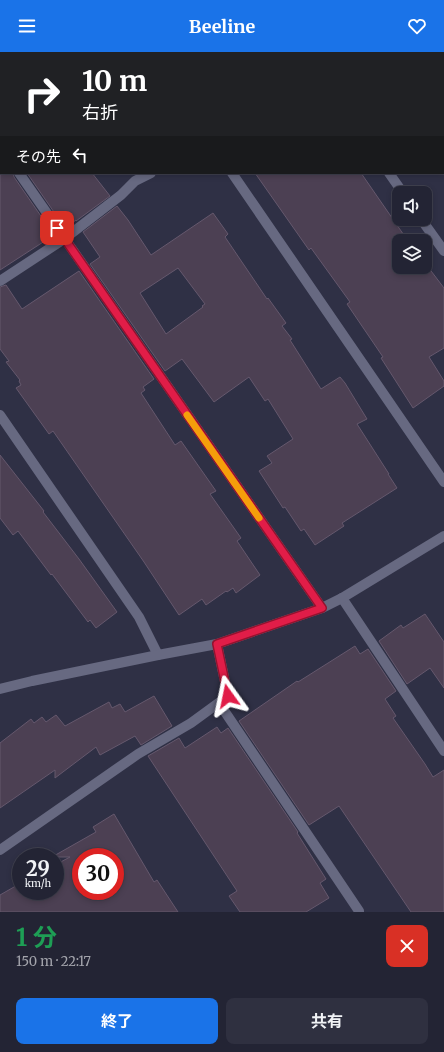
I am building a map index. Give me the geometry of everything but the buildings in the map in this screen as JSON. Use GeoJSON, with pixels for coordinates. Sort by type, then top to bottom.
{"type":"FeatureCollection","features":[{"type":"Feature","properties":{"kind":"street"},"geometry":{"type":"LineString","coordinates":[[20,174],[322,608]]}},
{"type":"Feature","properties":{"kind":"street"},"geometry":{"type":"LineString","coordinates":[[0,281],[64,239],[121,195],[135,181],[149,174]]}},
{"type":"Feature","properties":{"kind":"street"},"geometry":{"type":"LineString","coordinates":[[233,174],[444,482]]}},
{"type":"Feature","properties":{"kind":"street"},"geometry":{"type":"LineString","coordinates":[[390,174],[398,186]]}},
{"type":"Feature","properties":{"kind":"street"},"geometry":{"type":"LineString","coordinates":[[426,226],[444,251]]}},
{"type":"Feature","properties":{"kind":"street"},"geometry":{"type":"LineString","coordinates":[[0,415],[139,616],[158,655]]}},
{"type":"Feature","properties":{"kind":"street"},"geometry":{"type":"LineString","coordinates":[[0,689],[32,681],[217,644],[322,608],[342,598],[444,536]]}},
{"type":"Feature","properties":{"kind":"street"},"geometry":{"type":"LineString","coordinates":[[342,598],[444,751]]}},
{"type":"Feature","properties":{"kind":"street"},"geometry":{"type":"LineString","coordinates":[[0,850],[138,754],[191,723],[228,696],[217,644]]}},
{"type":"Feature","properties":{"kind":"street"},"geometry":{"type":"LineString","coordinates":[[219,703],[358,911]]}},
{"type":"Feature","properties":{"kind":"slow traffic"},"geometry":{"type":"LineString","coordinates":[[187,415],[259,518]]}},
{"type":"Feature","properties":{"kind":"route"},"geometry":{"type":"LineString","coordinates":[[57,228],[322,608],[217,644],[228,696]]}}]}
